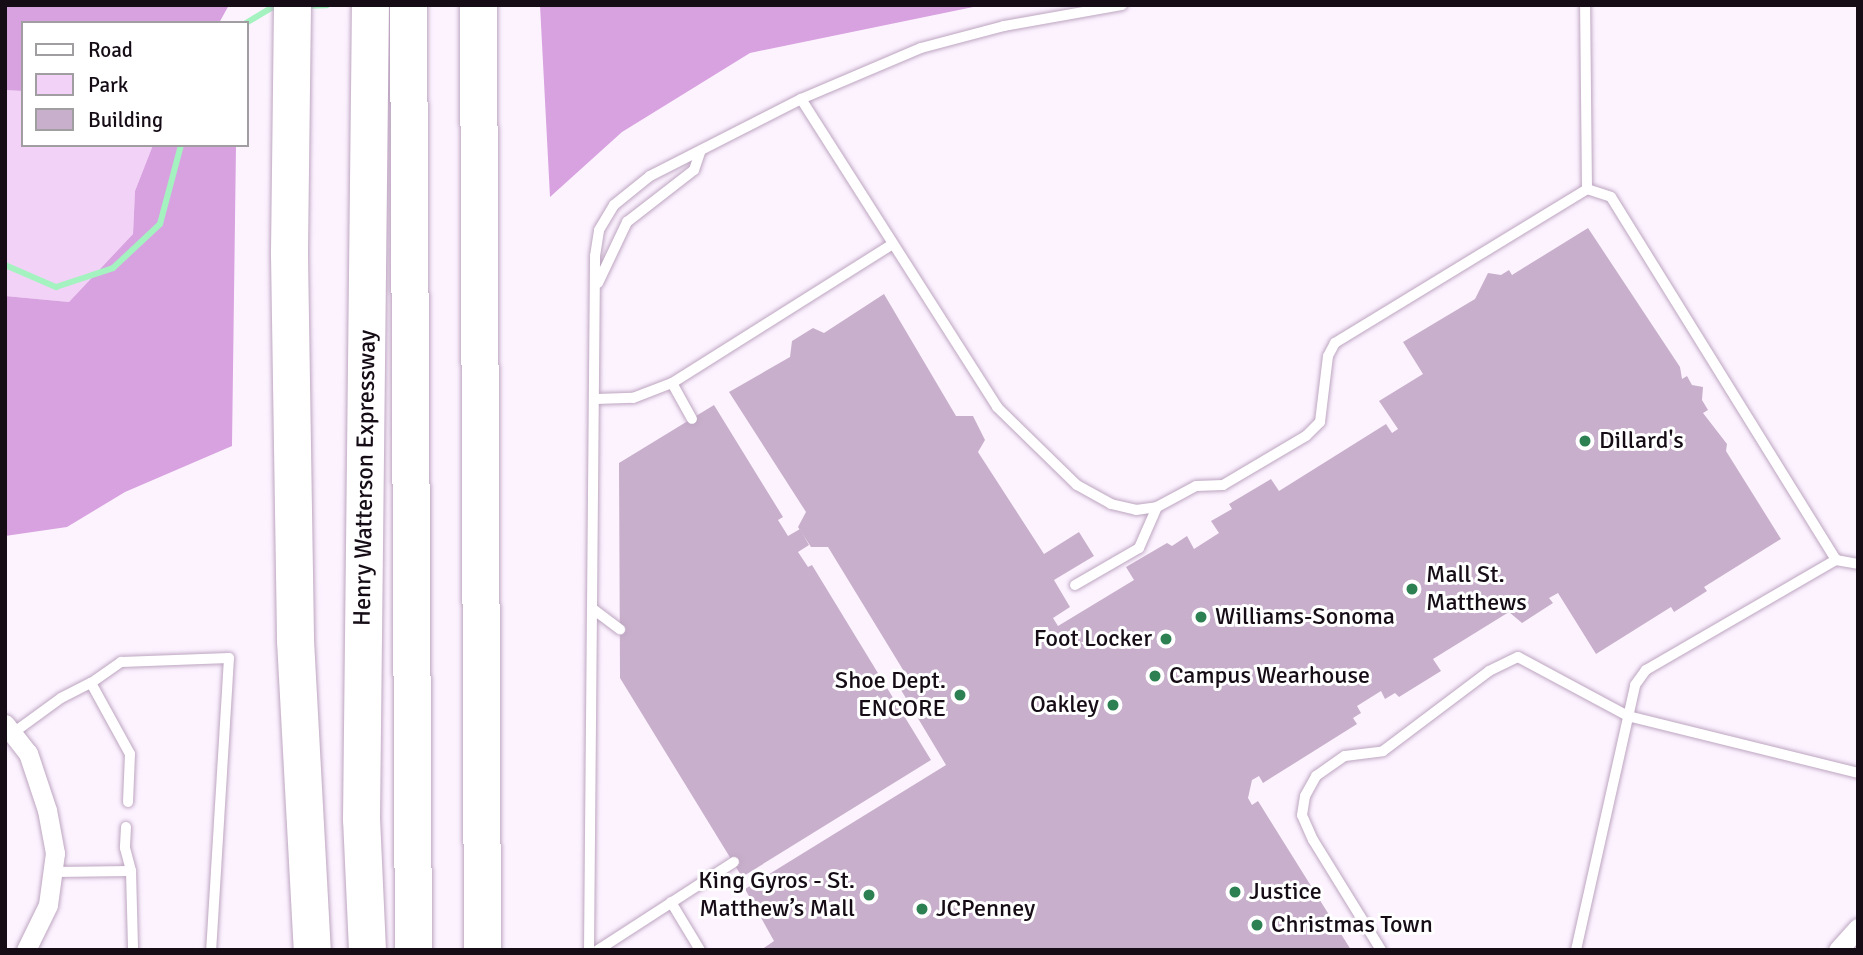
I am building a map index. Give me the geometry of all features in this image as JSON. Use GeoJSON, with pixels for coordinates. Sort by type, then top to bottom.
{"type":"FeatureCollection","features":[{"type":"Feature","properties":{"kind":"highway"},"geometry":{"type":"LineString","coordinates":[[287,5],[292,44]]}},
{"type":"Feature","properties":{"kind":"highway"},"geometry":{"type":"LineString","coordinates":[[292,5],[289,255],[295,640],[312,933],[299,950]]}},
{"type":"Feature","properties":{"kind":"highway"},"geometry":{"type":"LineString","coordinates":[[478,5],[482,950]]}},
{"type":"Feature","properties":{"kind":"highway","name":"Henry Watterson Expressway"},"geometry":{"type":"LineString","coordinates":[[367,950],[361,819],[371,22]]}},
{"type":"Feature","properties":{"kind":"highway","name":"Henry Watterson Expressway"},"geometry":{"type":"LineString","coordinates":[[409,22],[413,950]]}},
{"type":"Feature","properties":{"kind":"street"},"geometry":{"type":"LineString","coordinates":[[9,729],[28,754],[44,800],[55,872],[48,905],[26,950]]}},
{"type":"Feature","properties":{"kind":"street"},"geometry":{"type":"LineString","coordinates":[[1838,950],[1858,928]]}},
{"type":"Feature","properties":{"kind":"lane"},"geometry":{"type":"LineString","coordinates":[[589,950],[596,288],[599,230],[614,205],[650,176],[800,99],[921,48],[1004,26],[1122,5]]}},
{"type":"Feature","properties":{"kind":"lane"},"geometry":{"type":"LineString","coordinates":[[1585,5],[1587,189]]}},
{"type":"Feature","properties":{"kind":"lane"},"geometry":{"type":"LineString","coordinates":[[800,99],[997,407],[1077,485],[1111,504],[1136,510],[1157,507],[1196,486],[1223,485],[1306,436],[1320,422],[1328,356],[1335,343],[1587,189],[1611,197],[1836,560]]}},
{"type":"Feature","properties":{"kind":"lane"},"geometry":{"type":"LineString","coordinates":[[596,288],[626,222],[694,170],[701,150]]}},
{"type":"Feature","properties":{"kind":"lane"},"geometry":{"type":"LineString","coordinates":[[596,399],[633,398],[672,383],[893,244]]}},
{"type":"Feature","properties":{"kind":"lane"},"geometry":{"type":"LineString","coordinates":[[672,383],[692,419]]}},
{"type":"Feature","properties":{"kind":"lane"},"geometry":{"type":"LineString","coordinates":[[1075,585],[1139,548],[1157,507]]}},
{"type":"Feature","properties":{"kind":"lane"},"geometry":{"type":"LineString","coordinates":[[1576,950],[1635,685],[1646,670],[1836,560],[1858,564]]}},
{"type":"Feature","properties":{"kind":"lane"},"geometry":{"type":"LineString","coordinates":[[593,609],[620,629]]}},
{"type":"Feature","properties":{"kind":"lane"},"geometry":{"type":"LineString","coordinates":[[1381,950],[1302,815],[1304,796],[1316,776],[1345,755],[1382,751],[1489,671],[1518,657],[1628,716],[1858,773]]}},
{"type":"Feature","properties":{"kind":"lane"},"geometry":{"type":"LineString","coordinates":[[9,729],[91,683],[121,662],[229,658],[211,950]]}},
{"type":"Feature","properties":{"kind":"lane"},"geometry":{"type":"LineString","coordinates":[[91,683],[130,754],[128,802]]}},
{"type":"Feature","properties":{"kind":"lane"},"geometry":{"type":"LineString","coordinates":[[126,827],[131,871],[133,950]]}},
{"type":"Feature","properties":{"kind":"lane"},"geometry":{"type":"LineString","coordinates":[[598,950],[734,862]]}},
{"type":"Feature","properties":{"kind":"lane"},"geometry":{"type":"LineString","coordinates":[[55,872],[131,871]]}},
{"type":"Feature","properties":{"kind":"lane"},"geometry":{"type":"LineString","coordinates":[[671,902],[700,950]]}},
{"type":"Feature","properties":{"kind":"green space"},"geometry":{"type":"Polygon","coordinates":[[[5,90],[21,91],[21,147],[152,147],[135,191],[133,234],[69,302],[5,296],[5,90]]]}},
{"type":"Feature","properties":{"kind":"shaded area"},"geometry":{"type":"Polygon","coordinates":[[[5,5],[229,5],[220,21],[21,21],[21,91],[5,90],[5,5]]]}},
{"type":"Feature","properties":{"kind":"shaded area"},"geometry":{"type":"Polygon","coordinates":[[[540,5],[983,5],[750,53],[622,132],[550,197],[540,5]]]}},
{"type":"Feature","properties":{"kind":"shaded area"},"geometry":{"type":"Polygon","coordinates":[[[152,147],[236,147],[232,446],[125,492],[67,527],[5,536],[5,296],[69,302],[133,234],[135,191],[152,147]]]}},
{"type":"Feature","properties":{"kind":"building","name":"Mall St. Matthews"},"geometry":{"type":"Polygon","coordinates":[[[1588,228],[1680,367],[1682,379],[1687,376],[1692,385],[1703,387],[1702,400],[1708,410],[1703,413],[1727,444],[1726,451],[1781,539],[1704,587],[1707,591],[1674,612],[1671,607],[1596,654],[1558,593],[1549,598],[1553,603],[1522,623],[1509,612],[1433,659],[1441,671],[1399,697],[1395,693],[1385,699],[1381,691],[1357,706],[1361,713],[1353,718],[1357,724],[1263,783],[1259,776],[1252,780],[1248,798],[1252,805],[1258,801],[1351,950],[761,950],[774,941],[745,889],[946,765],[898,685],[908,678],[828,547],[811,547],[798,527],[806,512],[729,392],[790,357],[792,341],[813,328],[824,333],[884,294],[956,416],[973,416],[985,440],[978,452],[1044,554],[1079,532],[1094,556],[1054,580],[1070,607],[1053,618],[1058,626],[1134,580],[1126,567],[1167,543],[1172,546],[1187,536],[1194,549],[1219,533],[1211,521],[1232,509],[1229,504],[1271,479],[1279,491],[1386,424],[1392,433],[1398,429],[1379,401],[1423,374],[1403,342],[1475,299],[1488,273],[1501,275],[1509,270],[1512,275],[1588,228]]]}},
{"type":"Feature","properties":{"kind":"building"},"geometry":{"type":"Polygon","coordinates":[[[714,405],[783,517],[778,520],[788,536],[800,529],[809,545],[798,552],[808,567],[812,565],[931,760],[742,877],[620,678],[619,463],[714,405]]]}},
{"type":"Feature","properties":{"kind":"waterway"},"geometry":{"type":"LineString","coordinates":[[303,6],[327,5]]}},
{"type":"Feature","properties":{"kind":"waterway"},"geometry":{"type":"LineString","coordinates":[[248,22],[271,8],[282,7]]}},
{"type":"Feature","properties":{"kind":"waterway"},"geometry":{"type":"LineString","coordinates":[[5,265],[56,287],[113,268],[160,224],[180,147]]}},
{"type":"Feature","properties":{"kind":"place","name":"Dillard's"},"geometry":{"type":"Point","coordinates":[1585,441]}},
{"type":"Feature","properties":{"kind":"place","name":"Mall St. Matthews"},"geometry":{"type":"Point","coordinates":[1412,589]}},
{"type":"Feature","properties":{"kind":"place","name":"Williams-Sonoma"},"geometry":{"type":"Point","coordinates":[1201,617]}},
{"type":"Feature","properties":{"kind":"place","name":"Foot Locker"},"geometry":{"type":"Point","coordinates":[1166,639]}},
{"type":"Feature","properties":{"kind":"place","name":"Campus Wearhouse"},"geometry":{"type":"Point","coordinates":[1155,676]}},
{"type":"Feature","properties":{"kind":"place","name":"Shoe Dept. ENCORE"},"geometry":{"type":"Point","coordinates":[960,695]}},
{"type":"Feature","properties":{"kind":"place","name":"Oakley"},"geometry":{"type":"Point","coordinates":[1113,705]}},
{"type":"Feature","properties":{"kind":"place","name":"Justice"},"geometry":{"type":"Point","coordinates":[1235,892]}},
{"type":"Feature","properties":{"kind":"place","name":"King Gyros - St. Matthew’s Mall"},"geometry":{"type":"Point","coordinates":[869,895]}},
{"type":"Feature","properties":{"kind":"place","name":"JCPenney"},"geometry":{"type":"Point","coordinates":[922,909]}},
{"type":"Feature","properties":{"kind":"place","name":"Christmas Town"},"geometry":{"type":"Point","coordinates":[1257,925]}}]}
